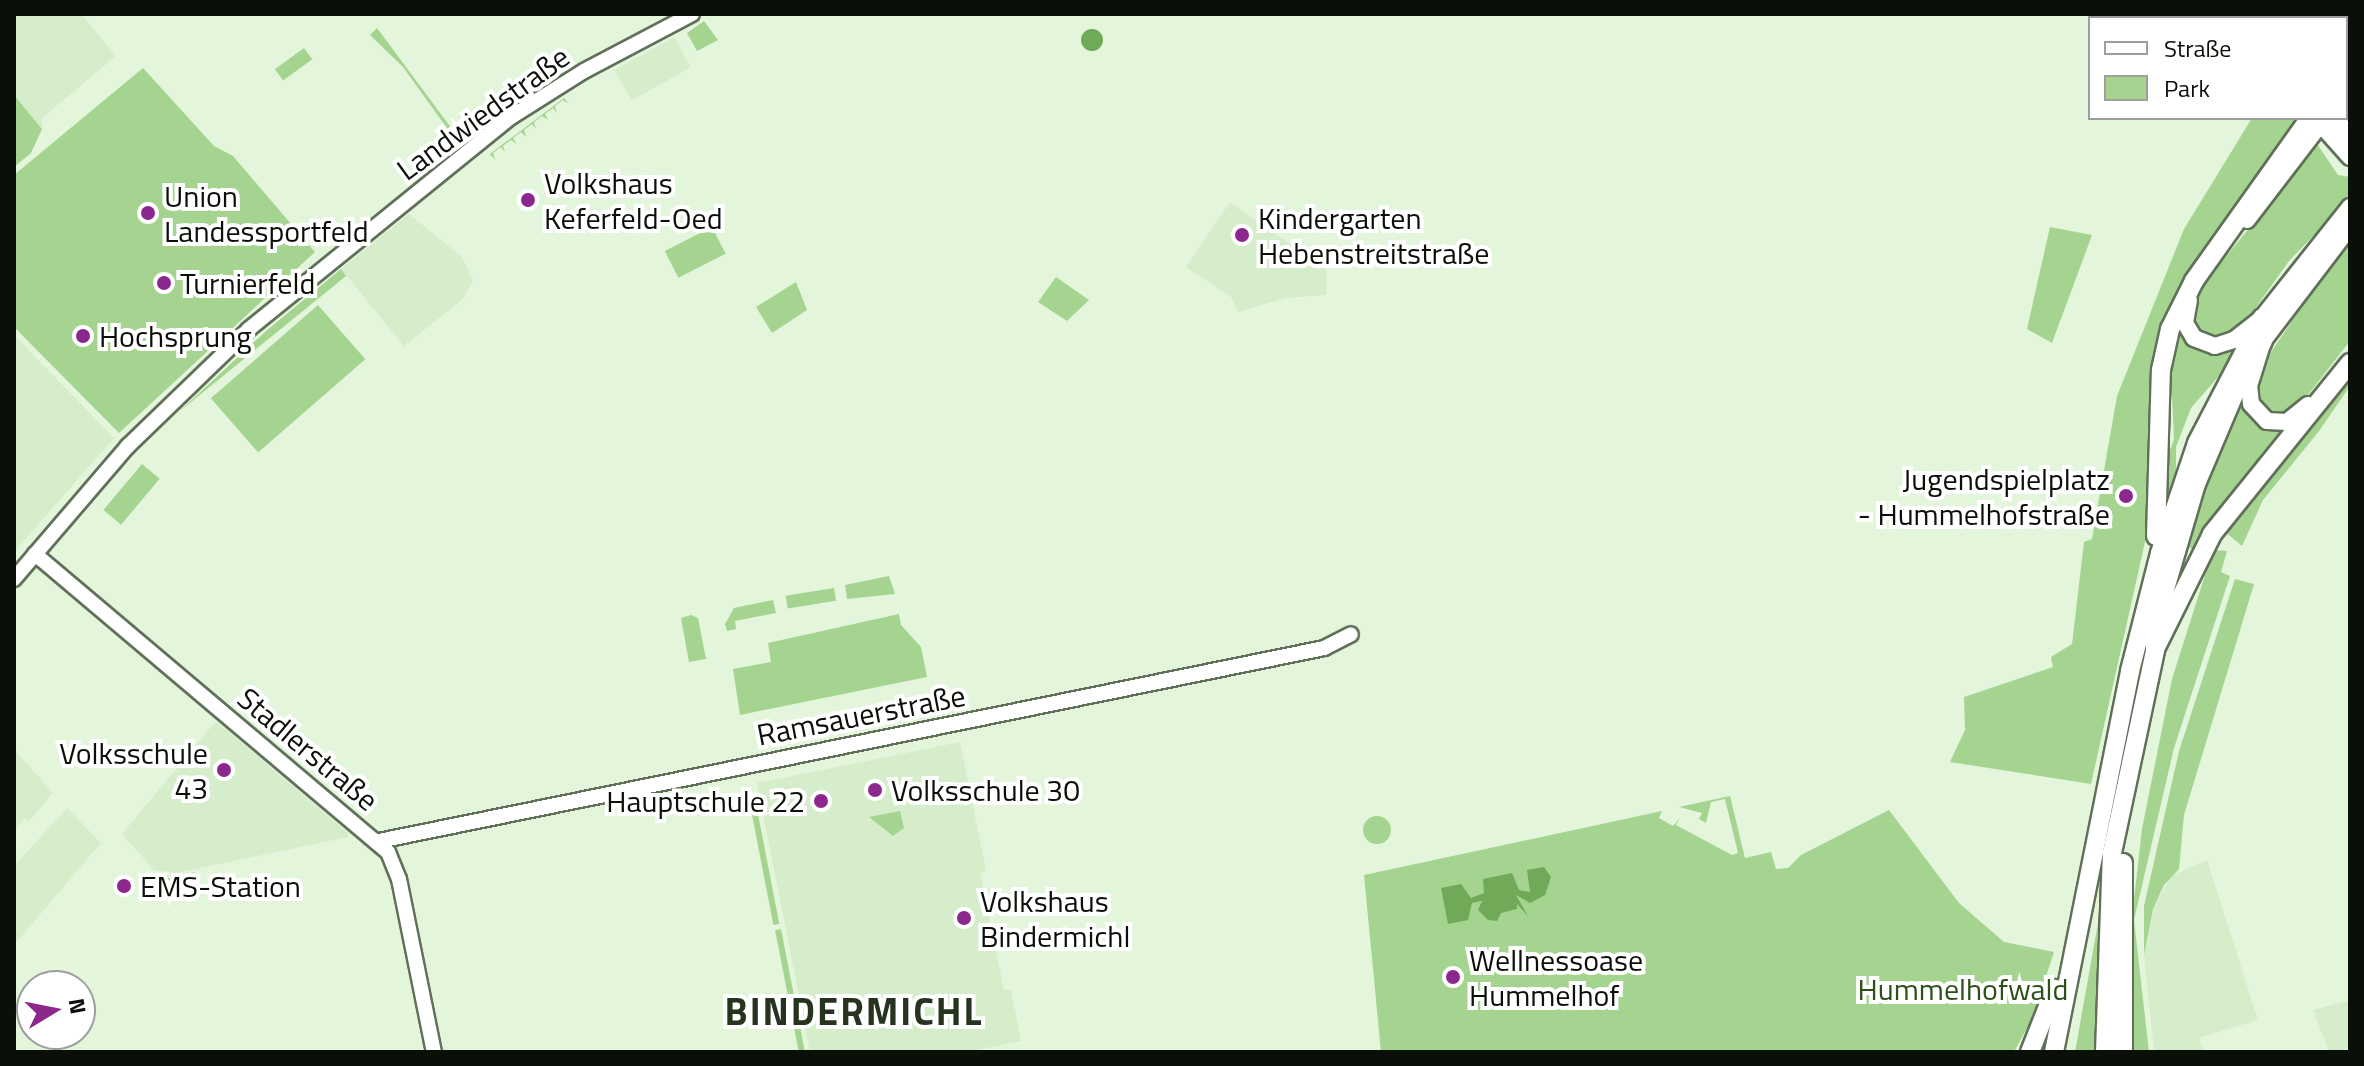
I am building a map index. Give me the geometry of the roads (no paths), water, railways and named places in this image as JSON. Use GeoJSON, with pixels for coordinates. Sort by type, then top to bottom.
{"type":"FeatureCollection","features":[{"type":"Feature","properties":{"kind":"highway"},"geometry":{"type":"LineString","coordinates":[[2150,590],[2162,474],[2161,370],[2170,329],[2194,281],[2320,120]]}},
{"type":"Feature","properties":{"kind":"highway"},"geometry":{"type":"LineString","coordinates":[[2054,1052],[2077,926],[2150,590],[2197,443],[2262,318]]}},
{"type":"Feature","properties":{"kind":"highway"},"geometry":{"type":"LineString","coordinates":[[2105,1052],[2116,830],[2155,650],[2155,623],[2196,484],[2222,419],[2263,341]]}},
{"type":"Feature","properties":{"kind":"highway"},"geometry":{"type":"LineString","coordinates":[[2155,650],[2212,534],[2350,363]]}},
{"type":"Feature","properties":{"kind":"highway"},"geometry":{"type":"LineString","coordinates":[[2064,1052],[2104,851],[2116,830]]}},
{"type":"Feature","properties":{"kind":"highway"},"geometry":{"type":"LineString","coordinates":[[2116,830],[2123,854],[2123,1052]]}},
{"type":"Feature","properties":{"kind":"highway"},"geometry":{"type":"LineString","coordinates":[[2030,1052],[2077,926]]}},
{"type":"Feature","properties":{"kind":"main road","name":"Landwiedstraße"},"geometry":{"type":"LineString","coordinates":[[14,579],[128,446],[303,284],[531,103],[692,14]]}},
{"type":"Feature","properties":{"kind":"main road"},"geometry":{"type":"LineString","coordinates":[[2320,120],[2201,280],[2184,318],[2194,338],[2215,346],[2234,340],[2262,318],[2350,207]]}},
{"type":"Feature","properties":{"kind":"main road"},"geometry":{"type":"LineString","coordinates":[[2322,120],[2350,157]]}},
{"type":"Feature","properties":{"kind":"main road"},"geometry":{"type":"LineString","coordinates":[[2323,120],[2350,136]]}},
{"type":"Feature","properties":{"kind":"main road"},"geometry":{"type":"LineString","coordinates":[[2350,227],[2263,341],[2249,398],[2257,414],[2278,423],[2300,414],[2350,350]]}},
{"type":"Feature","properties":{"kind":"main road","name":"Stadlerstraße"},"geometry":{"type":"LineString","coordinates":[[35,554],[379,841],[397,869],[434,1052]]}},
{"type":"Feature","properties":{"kind":"main road","name":"Ramsauerstraße"},"geometry":{"type":"LineString","coordinates":[[379,841],[1293,654],[1335,645],[1351,634]]}},
{"type":"Feature","properties":{"kind":"place","name":"Volkshaus Keferfeld-Oed"},"geometry":{"type":"Point","coordinates":[528,200]}},
{"type":"Feature","properties":{"kind":"place","name":"Union Landessportfeld"},"geometry":{"type":"Point","coordinates":[148,213]}},
{"type":"Feature","properties":{"kind":"place","name":"Kindergarten Hebenstreitstraße"},"geometry":{"type":"Point","coordinates":[1242,235]}},
{"type":"Feature","properties":{"kind":"place","name":"Turnierfeld"},"geometry":{"type":"Point","coordinates":[164,283]}},
{"type":"Feature","properties":{"kind":"place","name":"Hochsprung"},"geometry":{"type":"Point","coordinates":[83,336]}},
{"type":"Feature","properties":{"kind":"place","name":"Jugendspielplatz - Hummelhofstraße"},"geometry":{"type":"Point","coordinates":[2126,496]}},
{"type":"Feature","properties":{"kind":"place","name":"Volksschule 43"},"geometry":{"type":"Point","coordinates":[224,770]}},
{"type":"Feature","properties":{"kind":"place","name":"Volksschule 30"},"geometry":{"type":"Point","coordinates":[875,790]}},
{"type":"Feature","properties":{"kind":"place","name":"Hauptschule 22"},"geometry":{"type":"Point","coordinates":[821,801]}},
{"type":"Feature","properties":{"kind":"place","name":"EMS-Station"},"geometry":{"type":"Point","coordinates":[124,886]}},
{"type":"Feature","properties":{"kind":"place","name":"Volkshaus Bindermichl"},"geometry":{"type":"Point","coordinates":[964,918]}},
{"type":"Feature","properties":{"kind":"place","name":"Wellnessoase Hummelhof"},"geometry":{"type":"Point","coordinates":[1453,977]}},
{"type":"Feature","properties":{"kind":"district","name":"BINDERMICHL"},"geometry":{"type":"Point","coordinates":[854,1012]}},
{"type":"Feature","properties":{"kind":"park label","name":"Hummelhofwald"},"geometry":{"type":"Point","coordinates":[1963,989]}}]}
